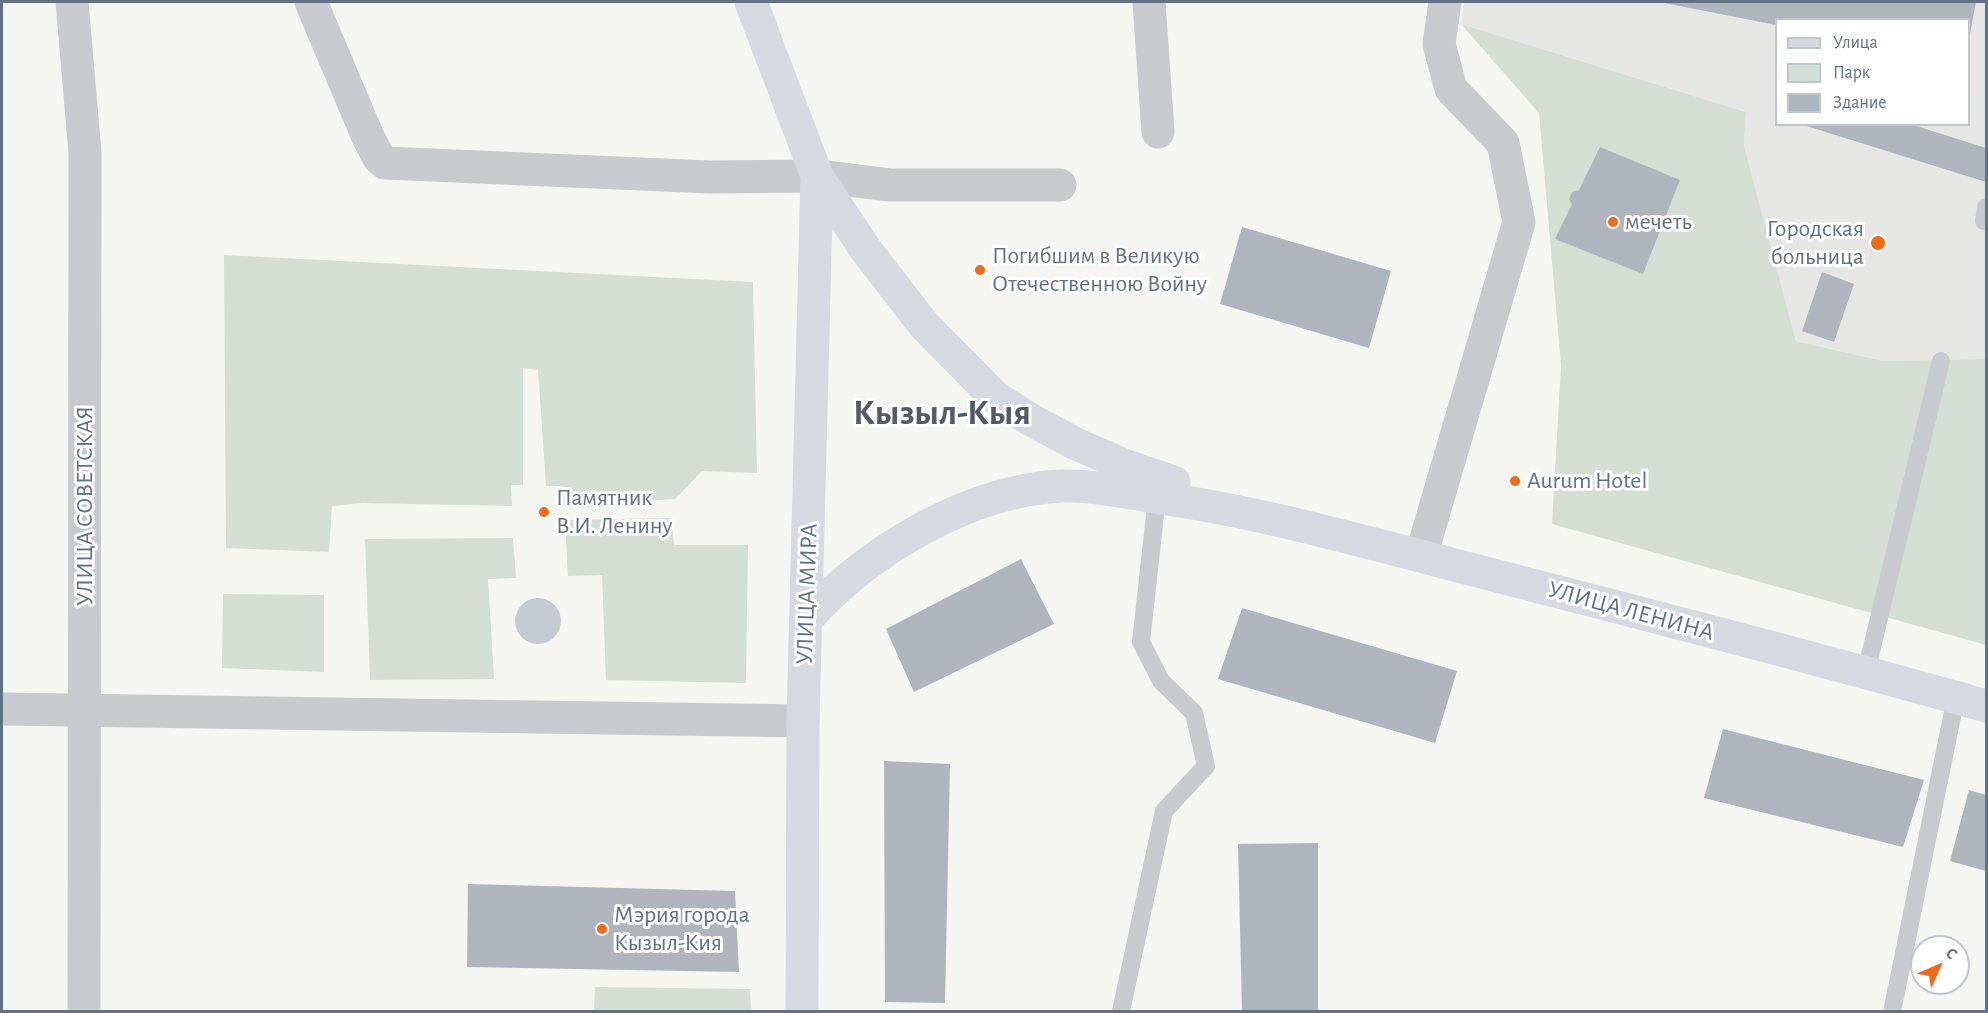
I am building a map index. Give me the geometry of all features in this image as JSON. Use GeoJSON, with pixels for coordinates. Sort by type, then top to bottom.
{"type":"FeatureCollection","features":[{"type":"Feature","properties":{"kind":"main road"},"geometry":{"type":"LineString","coordinates":[[751,2],[817,176],[866,250],[924,325],[995,397],[1076,444],[1124,465],[1275,518]]}},
{"type":"Feature","properties":{"kind":"main road","name":"УЛИЦА МИРА"},"geometry":{"type":"LineString","coordinates":[[802,1011],[803,721],[817,176]]}},
{"type":"Feature","properties":{"kind":"main road"},"geometry":{"type":"LineString","coordinates":[[807,619],[846,579],[928,527],[971,506],[1014,493],[1060,486],[1109,488],[1275,518]]}},
{"type":"Feature","properties":{"kind":"main road","name":"УЛИЦА ЛЕНИНА"},"geometry":{"type":"LineString","coordinates":[[1275,518],[1866,672],[1986,706]]}},
{"type":"Feature","properties":{"kind":"street","name":"УЛИЦА СОВЕТСКАЯ"},"geometry":{"type":"LineString","coordinates":[[72,2],[85,153],[84,1011]]}},
{"type":"Feature","properties":{"kind":"street"},"geometry":{"type":"LineString","coordinates":[[311,2],[368,137],[379,158],[385,163],[710,177],[817,176],[890,185],[1060,185]]}},
{"type":"Feature","properties":{"kind":"street"},"geometry":{"type":"LineString","coordinates":[[1149,2],[1158,132]]}},
{"type":"Feature","properties":{"kind":"street"},"geometry":{"type":"LineString","coordinates":[[1421,556],[1519,222],[1503,143],[1451,89],[1438,44],[1445,2]]}},
{"type":"Feature","properties":{"kind":"street"},"geometry":{"type":"LineString","coordinates":[[2,710],[86,709],[803,721]]}},
{"type":"Feature","properties":{"kind":"lane"},"geometry":{"type":"LineString","coordinates":[[1866,672],[1941,361]]}},
{"type":"Feature","properties":{"kind":"lane"},"geometry":{"type":"LineString","coordinates":[[1121,1011],[1164,811],[1206,766],[1194,713],[1161,681],[1141,642],[1157,497]]}},
{"type":"Feature","properties":{"kind":"lane"},"geometry":{"type":"LineString","coordinates":[[1892,1011],[1956,697]]}},
{"type":"Feature","properties":{"kind":"shaded area","name":"Городская больница"},"geometry":{"type":"Polygon","coordinates":[[[1464,2],[1986,2],[1986,359],[1883,361],[1796,341],[1744,146],[1746,112],[1461,24],[1464,2]]]}},
{"type":"Feature","properties":{"kind":"shaded area"},"geometry":{"type":"Polygon","coordinates":[[[538,598],[547,599],[554,605],[560,612],[560,630],[554,637],[547,643],[538,644],[529,643],[522,637],[516,630],[515,621],[516,612],[522,605],[529,599],[538,598]]]}},
{"type":"Feature","properties":{"kind":"green space"},"geometry":{"type":"Polygon","coordinates":[[[1461,24],[1746,112],[1744,146],[1796,341],[1883,361],[1986,359],[1986,645],[1552,524],[1561,365],[1539,113],[1461,24]]]}},
{"type":"Feature","properties":{"kind":"green space"},"geometry":{"type":"Polygon","coordinates":[[[224,255],[753,282],[757,473],[702,471],[675,499],[563,505],[561,486],[546,486],[538,370],[523,368],[523,485],[511,485],[512,506],[363,503],[332,506],[329,552],[226,548],[224,255]]]}},
{"type":"Feature","properties":{"kind":"green space"},"geometry":{"type":"Polygon","coordinates":[[[671,518],[674,545],[748,545],[746,683],[606,680],[602,575],[568,576],[565,520],[671,518]]]}},
{"type":"Feature","properties":{"kind":"green space"},"geometry":{"type":"Polygon","coordinates":[[[513,538],[516,578],[488,579],[494,679],[370,680],[365,539],[513,538]]]}},
{"type":"Feature","properties":{"kind":"green space"},"geometry":{"type":"Polygon","coordinates":[[[223,594],[324,595],[324,672],[222,668],[223,594]]]}},
{"type":"Feature","properties":{"kind":"green space"},"geometry":{"type":"Polygon","coordinates":[[[595,987],[750,989],[751,1011],[594,1011],[595,987]]]}},
{"type":"Feature","properties":{"kind":"building"},"geometry":{"type":"Polygon","coordinates":[[[1659,2],[1976,2],[1970,34],[1970,18],[1775,18],[1775,25],[1659,2]]]}},
{"type":"Feature","properties":{"kind":"building"},"geometry":{"type":"Polygon","coordinates":[[[1806,126],[1916,126],[1986,148],[1986,182],[1806,126]]]}},
{"type":"Feature","properties":{"kind":"building","name":"мечеть"},"geometry":{"type":"Polygon","coordinates":[[[1600,147],[1680,180],[1643,274],[1555,239],[1572,204],[1569,199],[1572,192],[1579,190],[1600,147]]]}},
{"type":"Feature","properties":{"kind":"building"},"geometry":{"type":"Polygon","coordinates":[[[1242,227],[1391,271],[1369,348],[1220,304],[1242,227]]]}},
{"type":"Feature","properties":{"kind":"building"},"geometry":{"type":"Polygon","coordinates":[[[1822,272],[1854,284],[1834,342],[1802,331],[1822,272]]]}},
{"type":"Feature","properties":{"kind":"building"},"geometry":{"type":"Polygon","coordinates":[[[1021,559],[1054,624],[914,692],[886,629],[1021,559]]]}},
{"type":"Feature","properties":{"kind":"building"},"geometry":{"type":"Polygon","coordinates":[[[1242,608],[1457,671],[1435,743],[1218,679],[1242,608]]]}},
{"type":"Feature","properties":{"kind":"building"},"geometry":{"type":"Polygon","coordinates":[[[1723,729],[1924,780],[1903,847],[1704,798],[1723,729]]]}},
{"type":"Feature","properties":{"kind":"building"},"geometry":{"type":"Polygon","coordinates":[[[884,761],[950,764],[945,1003],[885,1002],[884,761]]]}},
{"type":"Feature","properties":{"kind":"building"},"geometry":{"type":"Polygon","coordinates":[[[1969,790],[1986,795],[1986,871],[1950,861],[1969,790]]]}},
{"type":"Feature","properties":{"kind":"building"},"geometry":{"type":"Polygon","coordinates":[[[1318,843],[1318,1012],[1242,1012],[1238,844],[1318,843]]]}},
{"type":"Feature","properties":{"kind":"building","name":"Мэрия города Кызыл-Кия"},"geometry":{"type":"Polygon","coordinates":[[[468,884],[735,891],[739,972],[467,967],[468,884]]]}},
{"type":"Feature","properties":{"kind":"place","name":"мечеть"},"geometry":{"type":"Point","coordinates":[1613,222]}},
{"type":"Feature","properties":{"kind":"place","name":"Городская больница"},"geometry":{"type":"Point","coordinates":[1878,243]}},
{"type":"Feature","properties":{"kind":"place","name":"Погибшим в Великую Отечественною Войну"},"geometry":{"type":"Point","coordinates":[980,270]}},
{"type":"Feature","properties":{"kind":"place","name":"Aurum Hotel"},"geometry":{"type":"Point","coordinates":[1515,481]}},
{"type":"Feature","properties":{"kind":"place","name":"Памятник В.И. Ленину"},"geometry":{"type":"Point","coordinates":[544,512]}},
{"type":"Feature","properties":{"kind":"place","name":"Мэрия города Кызыл-Кия"},"geometry":{"type":"Point","coordinates":[602,929]}},
{"type":"Feature","properties":{"kind":"district","name":"Кызыл-Кыя"},"geometry":{"type":"Point","coordinates":[942,413]}}]}
